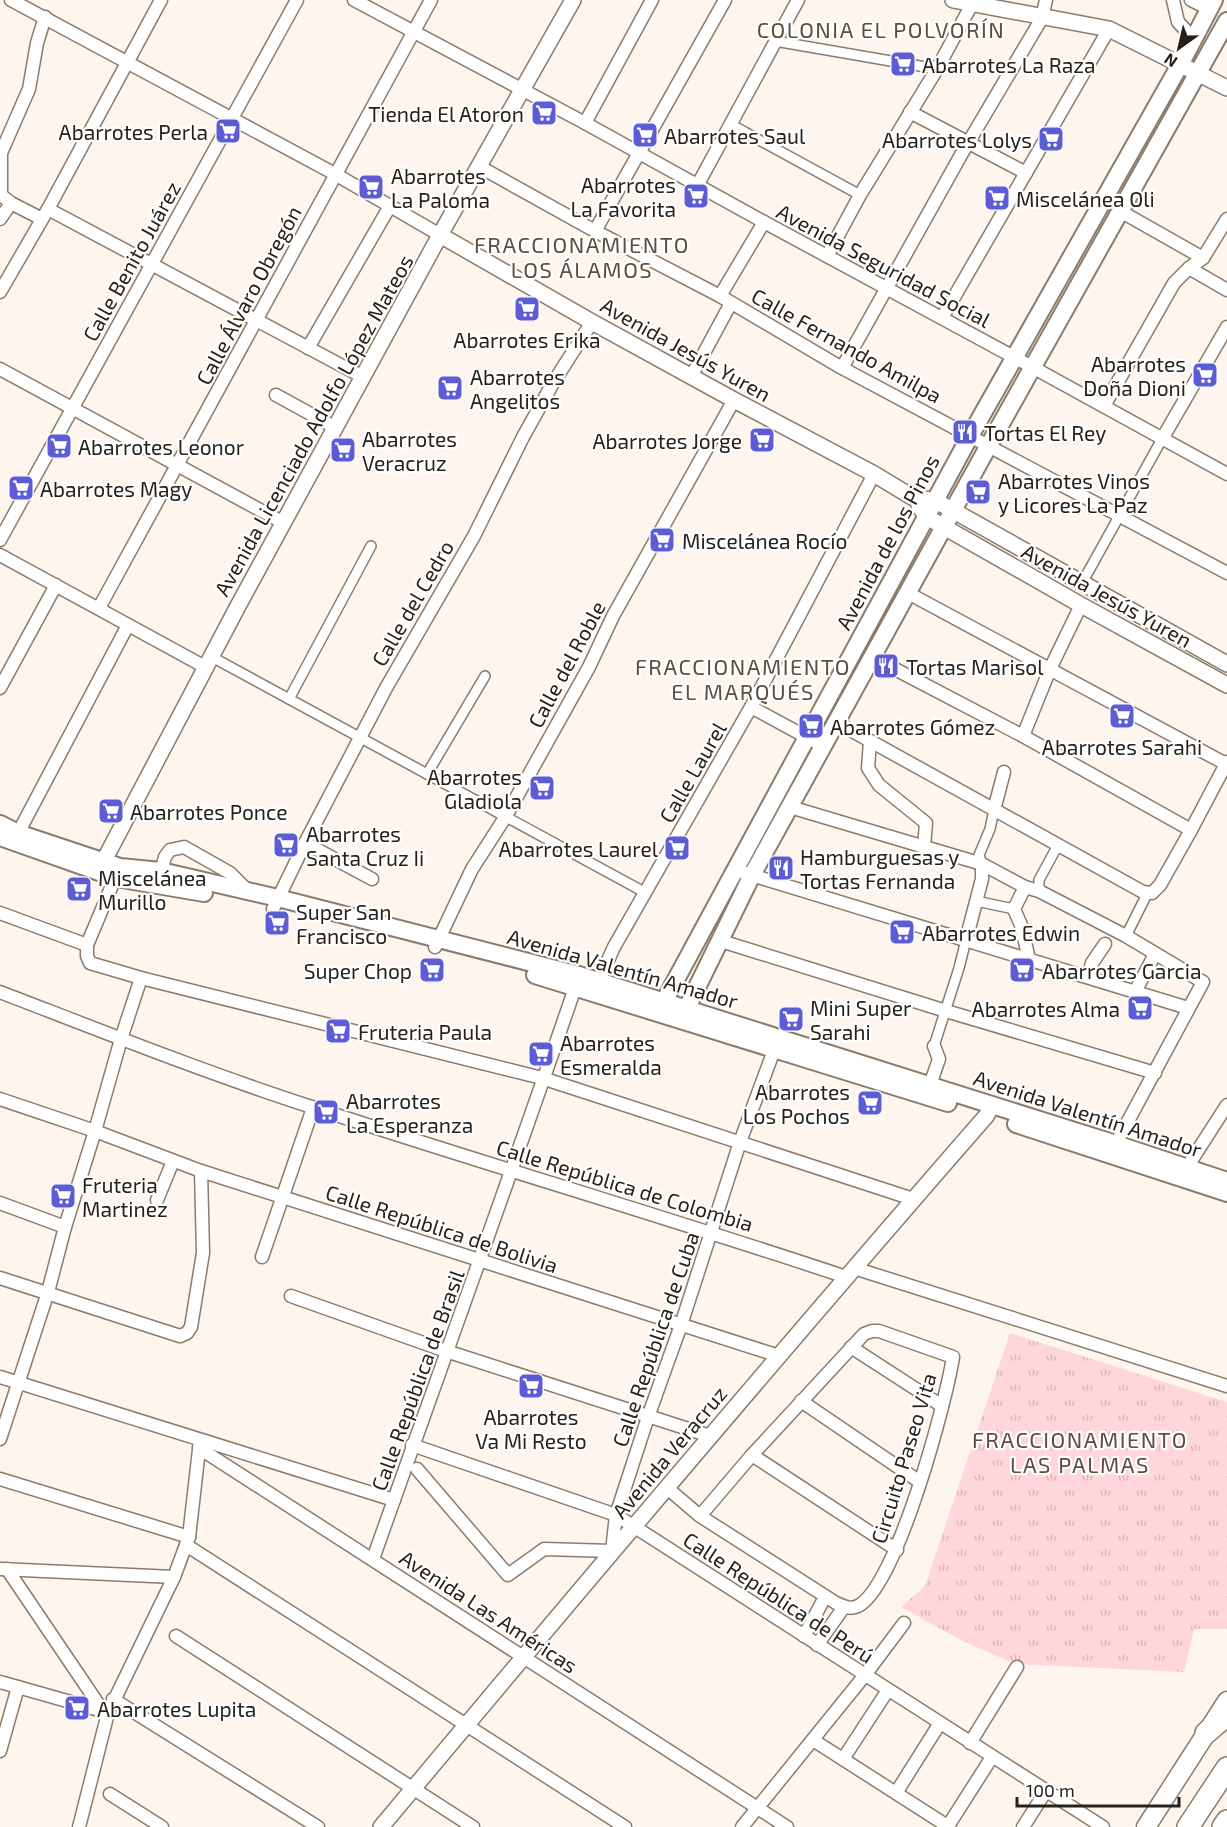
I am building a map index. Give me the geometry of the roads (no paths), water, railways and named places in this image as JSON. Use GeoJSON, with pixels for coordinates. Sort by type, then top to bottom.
{"type":"FeatureCollection","features":[{"type":"Feature","properties":{"kind":"highway"},"geometry":{"type":"LineString","coordinates":[[1206,1733],[1227,1714]]}},
{"type":"Feature","properties":{"kind":"highway"},"geometry":{"type":"LineString","coordinates":[[1188,1827],[1227,1768]]}},
{"type":"Feature","properties":{"kind":"highway"},"geometry":{"type":"LineString","coordinates":[[1223,1827],[1227,1821]]}},
{"type":"Feature","properties":{"kind":"main road","name":"Avenida de los Pinos"},"geometry":{"type":"LineString","coordinates":[[661,1007],[970,436],[1194,39],[1211,4]]}},
{"type":"Feature","properties":{"kind":"main road","name":"Avenida de los Pinos"},"geometry":{"type":"LineString","coordinates":[[684,1014],[752,875],[989,445],[1227,21]]}},
{"type":"Feature","properties":{"kind":"main road","name":"Avenida Valentín Amador"},"geometry":{"type":"LineString","coordinates":[[0,824],[11,838],[118,873],[183,888],[276,904],[577,980],[1184,1173],[1227,1193]]}},
{"type":"Feature","properties":{"kind":"main road","name":"Avenida Valentín Amador"},"geometry":{"type":"LineString","coordinates":[[118,873],[161,871],[249,892],[276,904]]}},
{"type":"Feature","properties":{"kind":"main road","name":"Avenida Valentín Amador"},"geometry":{"type":"LineString","coordinates":[[776,1044],[930,1085],[989,1110]]}},
{"type":"Feature","properties":{"kind":"main road","name":"Avenida Valentín Amador"},"geometry":{"type":"LineString","coordinates":[[1184,1173],[1227,1181]]}},
{"type":"Feature","properties":{"kind":"main road"},"geometry":{"type":"LineString","coordinates":[[1146,1827],[1227,1701]]}},
{"type":"Feature","properties":{"kind":"street"},"geometry":{"type":"LineString","coordinates":[[11,0],[26,4],[45,17],[335,174],[440,235]]}},
{"type":"Feature","properties":{"kind":"street"},"geometry":{"type":"LineString","coordinates":[[0,292],[161,0]]}},
{"type":"Feature","properties":{"kind":"street","name":"Calle Benito Juárez"},"geometry":{"type":"LineString","coordinates":[[0,540],[297,0]]}},
{"type":"Feature","properties":{"kind":"street","name":"Avenida Seguridad Social"},"geometry":{"type":"LineString","coordinates":[[354,0],[585,123],[1162,439],[1226,471]]}},
{"type":"Feature","properties":{"kind":"street","name":"Calle Álvaro Obregón"},"geometry":{"type":"LineString","coordinates":[[99,608],[431,0]]}},
{"type":"Feature","properties":{"kind":"street","name":"Avenida Licenciado Adolfo López Mateos"},"geometry":{"type":"LineString","coordinates":[[101,867],[440,235],[573,0]]}},
{"type":"Feature","properties":{"kind":"street"},"geometry":{"type":"LineString","coordinates":[[585,123],[652,0]]}},
{"type":"Feature","properties":{"kind":"street"},"geometry":{"type":"LineString","coordinates":[[595,231],[725,0]]}},
{"type":"Feature","properties":{"kind":"street"},"geometry":{"type":"LineString","coordinates":[[697,186],[798,0]]}},
{"type":"Feature","properties":{"kind":"street"},"geometry":{"type":"LineString","coordinates":[[953,0],[1108,29],[1227,88]]}},
{"type":"Feature","properties":{"kind":"street"},"geometry":{"type":"LineString","coordinates":[[842,368],[969,142],[1042,18],[1046,0]]}},
{"type":"Feature","properties":{"kind":"street"},"geometry":{"type":"LineString","coordinates":[[1173,0],[1178,22],[1194,39]]}},
{"type":"Feature","properties":{"kind":"street"},"geometry":{"type":"LineString","coordinates":[[1191,0],[1211,4]]}},
{"type":"Feature","properties":{"kind":"street"},"geometry":{"type":"LineString","coordinates":[[827,256],[860,195],[938,69],[972,4]]}},
{"type":"Feature","properties":{"kind":"street"},"geometry":{"type":"LineString","coordinates":[[45,17],[37,43],[29,88],[1,153],[1,195],[11,204],[45,214],[151,265],[363,377]]}},
{"type":"Feature","properties":{"kind":"street"},"geometry":{"type":"LineString","coordinates":[[942,318],[1108,29]]}},
{"type":"Feature","properties":{"kind":"street"},"geometry":{"type":"LineString","coordinates":[[775,41],[938,69]]}},
{"type":"Feature","properties":{"kind":"street"},"geometry":{"type":"LineString","coordinates":[[910,112],[1026,173]]}},
{"type":"Feature","properties":{"kind":"street"},"geometry":{"type":"LineString","coordinates":[[730,124],[860,195]]}},
{"type":"Feature","properties":{"kind":"street","name":"Calle Fernando Amilpa"},"geometry":{"type":"LineString","coordinates":[[480,167],[595,231],[720,296],[842,368],[1227,573]]}},
{"type":"Feature","properties":{"kind":"street"},"geometry":{"type":"LineString","coordinates":[[0,219],[11,204]]}},
{"type":"Feature","properties":{"kind":"street"},"geometry":{"type":"LineString","coordinates":[[308,348],[390,206]]}},
{"type":"Feature","properties":{"kind":"street"},"geometry":{"type":"LineString","coordinates":[[1120,211],[1203,258]]}},
{"type":"Feature","properties":{"kind":"street"},"geometry":{"type":"LineString","coordinates":[[1104,406],[1174,283],[1203,258],[1227,219]]}},
{"type":"Feature","properties":{"kind":"street"},"geometry":{"type":"LineString","coordinates":[[720,296],[764,222]]}},
{"type":"Feature","properties":{"kind":"street","name":"Avenida Jesús Yuren"},"geometry":{"type":"LineString","coordinates":[[440,235],[691,377],[874,474],[912,497],[936,501],[1227,664]]}},
{"type":"Feature","properties":{"kind":"street"},"geometry":{"type":"LineString","coordinates":[[1189,268],[1227,290]]}},
{"type":"Feature","properties":{"kind":"street"},"geometry":{"type":"LineString","coordinates":[[691,377],[731,303]]}},
{"type":"Feature","properties":{"kind":"street","name":"Calle del Cedro"},"geometry":{"type":"LineString","coordinates":[[276,904],[305,843],[386,688],[474,536],[548,392],[592,322]]}},
{"type":"Feature","properties":{"kind":"street"},"geometry":{"type":"LineString","coordinates":[[1082,583],[1118,515],[1227,327]]}},
{"type":"Feature","properties":{"kind":"street"},"geometry":{"type":"LineString","coordinates":[[0,369],[284,523]]}},
{"type":"Feature","properties":{"kind":"street"},"geometry":{"type":"LineString","coordinates":[[276,395],[336,428]]}},
{"type":"Feature","properties":{"kind":"street","name":"Calle del Roble"},"geometry":{"type":"LineString","coordinates":[[437,943],[472,869],[506,816],[589,667],[613,616],[734,400]]}},
{"type":"Feature","properties":{"kind":"street","name":"Calle Laurel"},"geometry":{"type":"LineString","coordinates":[[597,987],[614,948],[751,707],[874,474]]}},
{"type":"Feature","properties":{"kind":"street","name":"Avenida Jesús Yuren"},"geometry":{"type":"LineString","coordinates":[[912,497],[927,517],[1080,605],[1227,685]]}},
{"type":"Feature","properties":{"kind":"street"},"geometry":{"type":"LineString","coordinates":[[289,699],[371,546]]}},
{"type":"Feature","properties":{"kind":"street"},"geometry":{"type":"LineString","coordinates":[[0,555],[128,625],[289,699],[646,893]]}},
{"type":"Feature","properties":{"kind":"street"},"geometry":{"type":"LineString","coordinates":[[0,688],[56,585]]}},
{"type":"Feature","properties":{"kind":"street"},"geometry":{"type":"LineString","coordinates":[[908,593],[1226,763],[1160,885],[1150,893],[1122,934],[1105,944],[1092,963],[1088,977]]}},
{"type":"Feature","properties":{"kind":"street"},"geometry":{"type":"LineString","coordinates":[[1023,736],[1050,669],[1080,605]]}},
{"type":"Feature","properties":{"kind":"street"},"geometry":{"type":"LineString","coordinates":[[11,838],[128,625]]}},
{"type":"Feature","properties":{"kind":"street"},"geometry":{"type":"LineString","coordinates":[[872,657],[1023,736],[1191,830]]}},
{"type":"Feature","properties":{"kind":"street"},"geometry":{"type":"LineString","coordinates":[[427,774],[485,676]]}},
{"type":"Feature","properties":{"kind":"street"},"geometry":{"type":"LineString","coordinates":[[751,707],[823,746]]}},
{"type":"Feature","properties":{"kind":"street"},"geometry":{"type":"LineString","coordinates":[[836,722],[1143,892],[1150,893]]}},
{"type":"Feature","properties":{"kind":"street"},"geometry":{"type":"LineString","coordinates":[[870,742],[868,768],[879,785],[926,823],[924,847]]}},
{"type":"Feature","properties":{"kind":"street"},"geometry":{"type":"LineString","coordinates":[[930,1085],[939,1059],[934,1046],[946,1011],[982,879],[982,864],[979,855],[990,829],[1004,772]]}},
{"type":"Feature","properties":{"kind":"street"},"geometry":{"type":"LineString","coordinates":[[790,807],[982,864],[1122,934],[1203,982],[1113,1150]]}},
{"type":"Feature","properties":{"kind":"street"},"geometry":{"type":"LineString","coordinates":[[305,843],[372,879]]}},
{"type":"Feature","properties":{"kind":"street"},"geometry":{"type":"LineString","coordinates":[[1039,891],[1039,880],[1058,845]]}},
{"type":"Feature","properties":{"kind":"street"},"geometry":{"type":"LineString","coordinates":[[161,871],[165,857],[170,850],[184,847],[230,873],[249,892]]}},
{"type":"Feature","properties":{"kind":"street"},"geometry":{"type":"LineString","coordinates":[[735,870],[1188,1008]]}},
{"type":"Feature","properties":{"kind":"street"},"geometry":{"type":"LineString","coordinates":[[118,873],[87,945],[87,956],[90,963],[141,978],[542,1078],[913,1199]]}},
{"type":"Feature","properties":{"kind":"street"},"geometry":{"type":"LineString","coordinates":[[1014,909],[1025,887]]}},
{"type":"Feature","properties":{"kind":"street"},"geometry":{"type":"LineString","coordinates":[[976,901],[1014,909]]}},
{"type":"Feature","properties":{"kind":"street"},"geometry":{"type":"LineString","coordinates":[[1014,909],[1021,925],[1029,959]]}},
{"type":"Feature","properties":{"kind":"street"},"geometry":{"type":"LineString","coordinates":[[0,913],[87,945]]}},
{"type":"Feature","properties":{"kind":"street"},"geometry":{"type":"LineString","coordinates":[[721,940],[946,1011],[1155,1073]]}},
{"type":"Feature","properties":{"kind":"street"},"geometry":{"type":"LineString","coordinates":[[1135,992],[1155,954]]}},
{"type":"Feature","properties":{"kind":"street"},"geometry":{"type":"LineString","coordinates":[[0,1439],[48,1292],[65,1227],[141,978]]}},
{"type":"Feature","properties":{"kind":"street","name":"Calle República de Brasil"},"geometry":{"type":"LineString","coordinates":[[373,1559],[480,1262],[577,980]]}},
{"type":"Feature","properties":{"kind":"street","name":"Calle República de Colombia"},"geometry":{"type":"LineString","coordinates":[[0,993],[313,1108],[712,1232],[1227,1386]]}},
{"type":"Feature","properties":{"kind":"street","name":"Calle República de Cuba"},"geometry":{"type":"LineString","coordinates":[[612,1551],[616,1515],[712,1232],[740,1142],[776,1044]]}},
{"type":"Feature","properties":{"kind":"street","name":"Calle República de Bolivia"},"geometry":{"type":"LineString","coordinates":[[0,1099],[95,1131],[201,1171],[779,1356]]}},
{"type":"Feature","properties":{"kind":"street"},"geometry":{"type":"LineString","coordinates":[[1184,1173],[1227,1105]]}},
{"type":"Feature","properties":{"kind":"street"},"geometry":{"type":"LineString","coordinates":[[262,1257],[313,1108]]}},
{"type":"Feature","properties":{"kind":"street","name":"Avenida Veracruz"},"geometry":{"type":"LineString","coordinates":[[381,1827],[666,1487],[989,1110]]}},
{"type":"Feature","properties":{"kind":"street"},"geometry":{"type":"LineString","coordinates":[[157,1200],[173,1161]]}},
{"type":"Feature","properties":{"kind":"street"},"geometry":{"type":"LineString","coordinates":[[0,1278],[180,1336],[187,1333],[191,1327],[203,1253],[201,1171]]}},
{"type":"Feature","properties":{"kind":"street"},"geometry":{"type":"LineString","coordinates":[[0,1203],[65,1227]]}},
{"type":"Feature","properties":{"kind":"street"},"geometry":{"type":"LineString","coordinates":[[291,1296],[446,1352],[710,1436]]}},
{"type":"Feature","properties":{"kind":"street","name":"Circuito Paseo Vita"},"geometry":{"type":"LineString","coordinates":[[700,1516],[752,1455],[864,1334],[879,1331],[952,1357],[942,1406],[897,1550],[861,1605],[844,1607]]}},
{"type":"Feature","properties":{"kind":"street"},"geometry":{"type":"LineString","coordinates":[[851,1347],[942,1406]]}},
{"type":"Feature","properties":{"kind":"street"},"geometry":{"type":"LineString","coordinates":[[0,1377],[200,1444],[394,1500]]}},
{"type":"Feature","properties":{"kind":"street"},"geometry":{"type":"LineString","coordinates":[[801,1401],[920,1482]]}},
{"type":"Feature","properties":{"kind":"street"},"geometry":{"type":"LineString","coordinates":[[79,1827],[105,1712],[174,1577],[188,1541],[200,1444]]}},
{"type":"Feature","properties":{"kind":"street","name":"Avenida Las Américas"},"geometry":{"type":"LineString","coordinates":[[200,1444],[787,1827]]}},
{"type":"Feature","properties":{"kind":"street","name":"Calle República de Perú"},"geometry":{"type":"LineString","coordinates":[[412,1446],[616,1515],[1102,1827]]}},
{"type":"Feature","properties":{"kind":"street"},"geometry":{"type":"LineString","coordinates":[[752,1455],[897,1550]]}},
{"type":"Feature","properties":{"kind":"street"},"geometry":{"type":"LineString","coordinates":[[417,1469],[508,1575],[544,1549],[612,1551]]}},
{"type":"Feature","properties":{"kind":"street"},"geometry":{"type":"LineString","coordinates":[[0,1479],[188,1541],[625,1827]]}},
{"type":"Feature","properties":{"kind":"street"},"geometry":{"type":"LineString","coordinates":[[666,1487],[700,1516],[844,1607],[817,1645]]}},
{"type":"Feature","properties":{"kind":"street"},"geometry":{"type":"LineString","coordinates":[[3,1569],[174,1577]]}},
{"type":"Feature","properties":{"kind":"street"},"geometry":{"type":"LineString","coordinates":[[3,1569],[105,1712]]}},
{"type":"Feature","properties":{"kind":"street"},"geometry":{"type":"LineString","coordinates":[[804,1636],[825,1597]]}},
{"type":"Feature","properties":{"kind":"street"},"geometry":{"type":"LineString","coordinates":[[742,1827],[904,1623]]}},
{"type":"Feature","properties":{"kind":"street"},"geometry":{"type":"LineString","coordinates":[[176,1636],[473,1827]]}},
{"type":"Feature","properties":{"kind":"street"},"geometry":{"type":"LineString","coordinates":[[970,1743],[1017,1667]]}},
{"type":"Feature","properties":{"kind":"street"},"geometry":{"type":"LineString","coordinates":[[0,1682],[105,1712]]}},
{"type":"Feature","properties":{"kind":"street"},"geometry":{"type":"LineString","coordinates":[[0,1751],[18,1687]]}},
{"type":"Feature","properties":{"kind":"street"},"geometry":{"type":"LineString","coordinates":[[843,1760],[888,1690]]}},
{"type":"Feature","properties":{"kind":"street"},"geometry":{"type":"LineString","coordinates":[[113,1698],[318,1827]]}},
{"type":"Feature","properties":{"kind":"street"},"geometry":{"type":"LineString","coordinates":[[896,1793],[940,1723]]}},
{"type":"Feature","properties":{"kind":"street"},"geometry":{"type":"LineString","coordinates":[[813,1740],[948,1827],[992,1757]]}},
{"type":"Feature","properties":{"kind":"street"},"geometry":{"type":"LineString","coordinates":[[1023,1827],[1046,1791]]}},
{"type":"Feature","properties":{"kind":"street"},"geometry":{"type":"LineString","coordinates":[[110,1794],[162,1827]]}},
{"type":"Feature","properties":{"kind":"place","name":"Abarrotes La Raza"},"geometry":{"type":"Point","coordinates":[903,64]}},
{"type":"Feature","properties":{"kind":"place","name":"Tienda El Atoron"},"geometry":{"type":"Point","coordinates":[544,113]}},
{"type":"Feature","properties":{"kind":"place","name":"Abarrotes Perla"},"geometry":{"type":"Point","coordinates":[228,131]}},
{"type":"Feature","properties":{"kind":"place","name":"Abarrotes Saul"},"geometry":{"type":"Point","coordinates":[645,135]}},
{"type":"Feature","properties":{"kind":"place","name":"Abarrotes Lolys"},"geometry":{"type":"Point","coordinates":[1051,139]}},
{"type":"Feature","properties":{"kind":"place","name":"Abarrotes La Paloma"},"geometry":{"type":"Point","coordinates":[371,187]}},
{"type":"Feature","properties":{"kind":"place","name":"Abarrotes La Favorita"},"geometry":{"type":"Point","coordinates":[696,196]}},
{"type":"Feature","properties":{"kind":"place","name":"Miscelánea Oli"},"geometry":{"type":"Point","coordinates":[997,198]}},
{"type":"Feature","properties":{"kind":"place","name":"Abarrotes Erika"},"geometry":{"type":"Point","coordinates":[527,309]}},
{"type":"Feature","properties":{"kind":"place","name":"Abarrotes Doña Dioni"},"geometry":{"type":"Point","coordinates":[1205,375]}},
{"type":"Feature","properties":{"kind":"place","name":"Abarrotes Angelitos"},"geometry":{"type":"Point","coordinates":[450,388]}},
{"type":"Feature","properties":{"kind":"place","name":"Tortas El Rey"},"geometry":{"type":"Point","coordinates":[965,432]}},
{"type":"Feature","properties":{"kind":"place","name":"Abarrotes Jorge"},"geometry":{"type":"Point","coordinates":[762,440]}},
{"type":"Feature","properties":{"kind":"place","name":"Abarrotes Leonor"},"geometry":{"type":"Point","coordinates":[59,446]}},
{"type":"Feature","properties":{"kind":"place","name":"Abarrotes Veracruz"},"geometry":{"type":"Point","coordinates":[343,450]}},
{"type":"Feature","properties":{"kind":"place","name":"Abarrotes Magy"},"geometry":{"type":"Point","coordinates":[21,488]}},
{"type":"Feature","properties":{"kind":"place","name":"Abarrotes Vinos y Licores La Paz"},"geometry":{"type":"Point","coordinates":[978,492]}},
{"type":"Feature","properties":{"kind":"place","name":"Miscelánea Rocío"},"geometry":{"type":"Point","coordinates":[662,540]}},
{"type":"Feature","properties":{"kind":"place","name":"Tortas Marisol"},"geometry":{"type":"Point","coordinates":[886,666]}},
{"type":"Feature","properties":{"kind":"place","name":"Abarrotes Sarahi"},"geometry":{"type":"Point","coordinates":[1122,716]}},
{"type":"Feature","properties":{"kind":"place","name":"Abarrotes Gómez"},"geometry":{"type":"Point","coordinates":[811,726]}},
{"type":"Feature","properties":{"kind":"place","name":"Abarrotes Gladiola"},"geometry":{"type":"Point","coordinates":[542,788]}},
{"type":"Feature","properties":{"kind":"place","name":"Abarrotes Ponce"},"geometry":{"type":"Point","coordinates":[111,811]}},
{"type":"Feature","properties":{"kind":"place","name":"Abarrotes Santa Cruz Ii"},"geometry":{"type":"Point","coordinates":[286,845]}},
{"type":"Feature","properties":{"kind":"place","name":"Abarrotes Laurel"},"geometry":{"type":"Point","coordinates":[677,848]}},
{"type":"Feature","properties":{"kind":"place","name":"Hamburguesas y Tortas Fernanda"},"geometry":{"type":"Point","coordinates":[781,868]}},
{"type":"Feature","properties":{"kind":"place","name":"Miscelánea Murillo"},"geometry":{"type":"Point","coordinates":[79,889]}},
{"type":"Feature","properties":{"kind":"place","name":"Super San Francisco"},"geometry":{"type":"Point","coordinates":[277,923]}},
{"type":"Feature","properties":{"kind":"place","name":"Abarrotes Edwin"},"geometry":{"type":"Point","coordinates":[902,932]}},
{"type":"Feature","properties":{"kind":"place","name":"Super Chop"},"geometry":{"type":"Point","coordinates":[432,970]}},
{"type":"Feature","properties":{"kind":"place","name":"Abarrotes Garcia"},"geometry":{"type":"Point","coordinates":[1022,970]}},
{"type":"Feature","properties":{"kind":"place","name":"Abarrotes Alma"},"geometry":{"type":"Point","coordinates":[1140,1008]}},
{"type":"Feature","properties":{"kind":"place","name":"Mini Super Sarahi"},"geometry":{"type":"Point","coordinates":[791,1019]}},
{"type":"Feature","properties":{"kind":"place","name":"Fruteria Paula"},"geometry":{"type":"Point","coordinates":[338,1031]}},
{"type":"Feature","properties":{"kind":"place","name":"Abarrotes Esmeralda"},"geometry":{"type":"Point","coordinates":[541,1054]}},
{"type":"Feature","properties":{"kind":"place","name":"Abarrotes Los Pochos"},"geometry":{"type":"Point","coordinates":[870,1103]}},
{"type":"Feature","properties":{"kind":"place","name":"Abarrotes La Esperanza"},"geometry":{"type":"Point","coordinates":[326,1112]}},
{"type":"Feature","properties":{"kind":"place","name":"Fruteria Martinez"},"geometry":{"type":"Point","coordinates":[63,1196]}},
{"type":"Feature","properties":{"kind":"place","name":"Abarrotes Va Mi Resto"},"geometry":{"type":"Point","coordinates":[531,1386]}},
{"type":"Feature","properties":{"kind":"place","name":"Abarrotes Lupita"},"geometry":{"type":"Point","coordinates":[77,1708]}},
{"type":"Feature","properties":{"kind":"district","name":"COLONIA EL POLVORÍN"},"geometry":{"type":"Point","coordinates":[881,29]}},
{"type":"Feature","properties":{"kind":"district","name":"FRACCIONAMIENTO LOS ÁLAMOS"},"geometry":{"type":"Point","coordinates":[582,256]}},
{"type":"Feature","properties":{"kind":"district","name":"FRACCIONAMIENTO EL MARQUÉS"},"geometry":{"type":"Point","coordinates":[743,678]}},
{"type":"Feature","properties":{"kind":"district","name":"FRACCIONAMIENTO LAS PALMAS"},"geometry":{"type":"Point","coordinates":[1080,1452]}}]}
